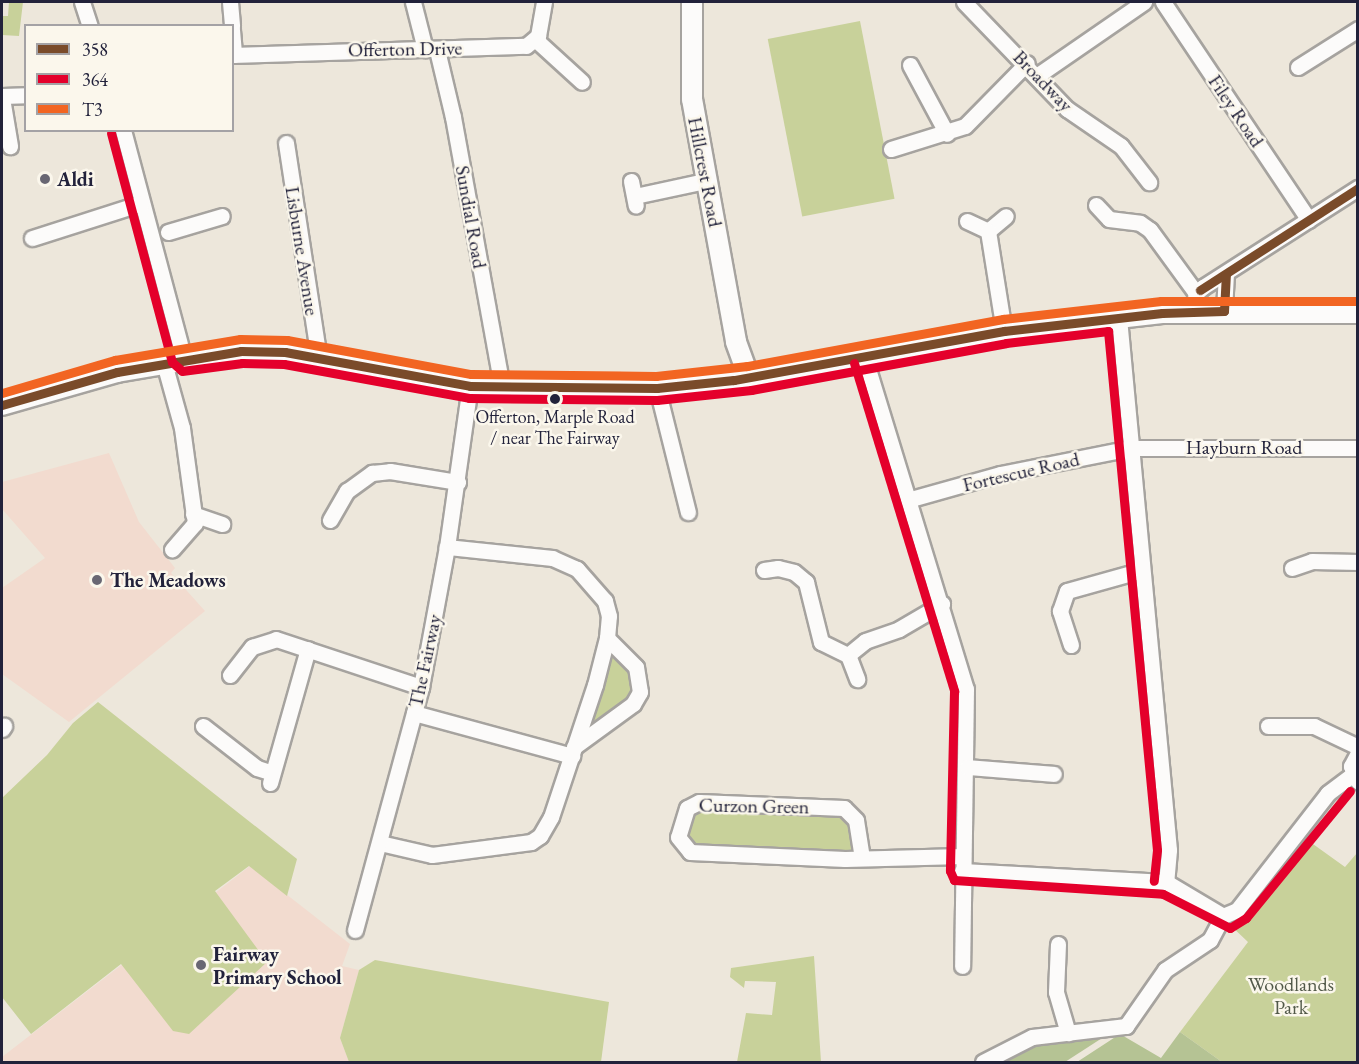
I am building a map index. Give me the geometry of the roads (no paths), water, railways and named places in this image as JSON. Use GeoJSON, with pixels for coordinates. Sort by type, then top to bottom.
{"type":"FeatureCollection","features":[{"type":"Feature","properties":{"kind":"main road","name":"Hillcrest Road"},"geometry":{"type":"LineString","coordinates":[[692,2],[692,99],[742,379]]}},
{"type":"Feature","properties":{"kind":"main road"},"geometry":{"type":"LineString","coordinates":[[2,405],[117,372],[241,351],[285,352],[470,386],[657,388],[742,379],[865,359],[1004,331],[1206,306],[1358,313]]}},
{"type":"Feature","properties":{"kind":"street"},"geometry":{"type":"LineString","coordinates":[[82,2],[89,24]]}},
{"type":"Feature","properties":{"kind":"street"},"geometry":{"type":"LineString","coordinates":[[230,2],[232,24]]}},
{"type":"Feature","properties":{"kind":"street","name":"Sundial Road"},"geometry":{"type":"LineString","coordinates":[[413,2],[449,93],[502,386]]}},
{"type":"Feature","properties":{"kind":"street"},"geometry":{"type":"LineString","coordinates":[[544,2],[536,40],[582,82]]}},
{"type":"Feature","properties":{"kind":"street","name":"Broadway"},"geometry":{"type":"LineString","coordinates":[[964,2],[1038,75],[1067,109],[1121,146],[1150,182]]}},
{"type":"Feature","properties":{"kind":"street"},"geometry":{"type":"LineString","coordinates":[[1038,75],[1144,2]]}},
{"type":"Feature","properties":{"kind":"street","name":"Filey Road"},"geometry":{"type":"LineString","coordinates":[[1163,2],[1309,220]]}},
{"type":"Feature","properties":{"kind":"street"},"geometry":{"type":"LineString","coordinates":[[1298,67],[1358,29]]}},
{"type":"Feature","properties":{"kind":"street","name":"Offerton Drive"},"geometry":{"type":"LineString","coordinates":[[234,55],[525,46],[536,40]]}},
{"type":"Feature","properties":{"kind":"street"},"geometry":{"type":"LineString","coordinates":[[891,149],[948,134],[972,120],[1026,63]]}},
{"type":"Feature","properties":{"kind":"street"},"geometry":{"type":"LineString","coordinates":[[910,65],[948,134]]}},
{"type":"Feature","properties":{"kind":"street"},"geometry":{"type":"LineString","coordinates":[[10,146],[2,97],[24,95]]}},
{"type":"Feature","properties":{"kind":"street"},"geometry":{"type":"LineString","coordinates":[[124,132],[184,359]]}},
{"type":"Feature","properties":{"kind":"street","name":"Lisburne Avenue"},"geometry":{"type":"LineString","coordinates":[[286,143],[319,359]]}},
{"type":"Feature","properties":{"kind":"street"},"geometry":{"type":"LineString","coordinates":[[631,181],[635,201],[705,182]]}},
{"type":"Feature","properties":{"kind":"street"},"geometry":{"type":"LineString","coordinates":[[1206,306],[1226,274],[1358,188]]}},
{"type":"Feature","properties":{"kind":"street"},"geometry":{"type":"LineString","coordinates":[[32,238],[142,202]]}},
{"type":"Feature","properties":{"kind":"street"},"geometry":{"type":"LineString","coordinates":[[1096,205],[1108,219],[1140,223],[1150,230],[1206,306]]}},
{"type":"Feature","properties":{"kind":"street"},"geometry":{"type":"LineString","coordinates":[[168,232],[222,216]]}},
{"type":"Feature","properties":{"kind":"street"},"geometry":{"type":"LineString","coordinates":[[988,231],[1006,216]]}},
{"type":"Feature","properties":{"kind":"street"},"geometry":{"type":"LineString","coordinates":[[967,221],[988,231]]}},
{"type":"Feature","properties":{"kind":"street"},"geometry":{"type":"LineString","coordinates":[[988,231],[1004,331]]}},
{"type":"Feature","properties":{"kind":"street"},"geometry":{"type":"LineString","coordinates":[[1206,306],[1226,274]]}},
{"type":"Feature","properties":{"kind":"street"},"geometry":{"type":"LineString","coordinates":[[1119,318],[1169,850],[1166,882],[1223,915]]}},
{"type":"Feature","properties":{"kind":"street"},"geometry":{"type":"LineString","coordinates":[[865,359],[911,499],[966,689],[967,767],[962,863],[962,966]]}},
{"type":"Feature","properties":{"kind":"street"},"geometry":{"type":"LineString","coordinates":[[164,363],[182,428],[194,514],[192,529],[172,549]]}},
{"type":"Feature","properties":{"kind":"street","name":"The Fairway"},"geometry":{"type":"LineString","coordinates":[[355,930],[421,687],[458,482],[470,386]]}},
{"type":"Feature","properties":{"kind":"street"},"geometry":{"type":"LineString","coordinates":[[657,388],[688,512]]}},
{"type":"Feature","properties":{"kind":"street","name":"Hayburn Road"},"geometry":{"type":"LineString","coordinates":[[1131,448],[1358,448]]}},
{"type":"Feature","properties":{"kind":"street","name":"Fortescue Road"},"geometry":{"type":"LineString","coordinates":[[911,499],[1000,474],[1131,448]]}},
{"type":"Feature","properties":{"kind":"street"},"geometry":{"type":"LineString","coordinates":[[330,520],[347,491],[372,473],[390,471],[458,482]]}},
{"type":"Feature","properties":{"kind":"street"},"geometry":{"type":"LineString","coordinates":[[194,514],[222,524]]}},
{"type":"Feature","properties":{"kind":"street"},"geometry":{"type":"LineString","coordinates":[[380,843],[432,855],[531,842],[547,827],[573,752],[606,638],[609,616],[605,601],[577,569],[552,558],[447,547]]}},
{"type":"Feature","properties":{"kind":"street"},"geometry":{"type":"LineString","coordinates":[[1292,568],[1312,561],[1358,562]]}},
{"type":"Feature","properties":{"kind":"street"},"geometry":{"type":"LineString","coordinates":[[764,570],[778,568],[794,572],[806,582],[821,642],[848,655],[857,679]]}},
{"type":"Feature","properties":{"kind":"street"},"geometry":{"type":"LineString","coordinates":[[1071,645],[1060,611],[1067,591],[1142,570]]}},
{"type":"Feature","properties":{"kind":"street"},"geometry":{"type":"LineString","coordinates":[[848,655],[865,641],[899,629],[942,604]]}},
{"type":"Feature","properties":{"kind":"street"},"geometry":{"type":"LineString","coordinates":[[573,752],[633,704],[640,692],[636,668],[606,638]]}},
{"type":"Feature","properties":{"kind":"street"},"geometry":{"type":"LineString","coordinates":[[230,675],[238,659],[252,647],[268,640],[308,649],[421,687]]}},
{"type":"Feature","properties":{"kind":"street"},"geometry":{"type":"LineString","coordinates":[[209,733],[271,778],[308,649]]}},
{"type":"Feature","properties":{"kind":"street"},"geometry":{"type":"LineString","coordinates":[[414,713],[573,752]]}},
{"type":"Feature","properties":{"kind":"street"},"geometry":{"type":"LineString","coordinates":[[1268,726],[1314,726],[1358,747]]}},
{"type":"Feature","properties":{"kind":"street"},"geometry":{"type":"LineString","coordinates":[[983,1062],[1032,1037],[1126,1026],[1165,970],[1210,940],[1223,915],[1237,910],[1328,793],[1355,778],[1352,762],[1358,753]]}},
{"type":"Feature","properties":{"kind":"street"},"geometry":{"type":"LineString","coordinates":[[967,767],[1054,774]]}},
{"type":"Feature","properties":{"kind":"street","name":"Curzon Green"},"geometry":{"type":"LineString","coordinates":[[862,858],[856,820],[844,808],[699,802],[687,808],[678,837],[690,852],[962,863],[1166,882]]}},
{"type":"Feature","properties":{"kind":"street"},"geometry":{"type":"LineString","coordinates":[[1058,944],[1056,992],[1068,1033]]}},
{"type":"Feature","properties":{"kind":"place","name":"Aldi"},"geometry":{"type":"Point","coordinates":[45,179]}},
{"type":"Feature","properties":{"kind":"place","name":"Offerton, Marple Road / near The Fairway"},"geometry":{"type":"Point","coordinates":[555,399]}},
{"type":"Feature","properties":{"kind":"place","name":"The Meadows"},"geometry":{"type":"Point","coordinates":[97,580]}},
{"type":"Feature","properties":{"kind":"place","name":"Fairway Primary School"},"geometry":{"type":"Point","coordinates":[201,965]}},
{"type":"Feature","properties":{"kind":"park label","name":"Woodlands Park"},"geometry":{"type":"Point","coordinates":[1291,996]}}]}
